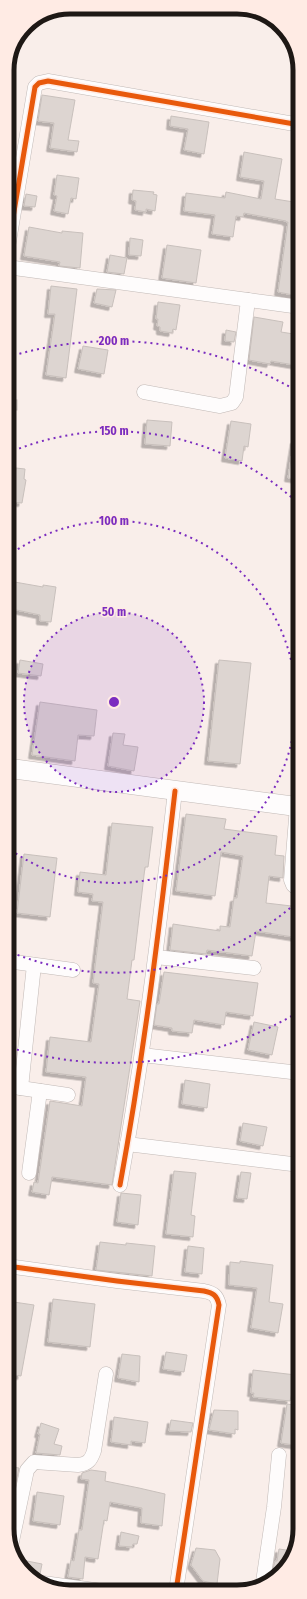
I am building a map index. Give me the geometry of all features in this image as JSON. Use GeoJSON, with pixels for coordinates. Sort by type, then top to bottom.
{"type":"FeatureCollection","features":[{"type":"Feature","properties":{"kind":"main road"},"geometry":{"type":"LineString","coordinates":[[14,769],[293,805]]}},
{"type":"Feature","properties":{"kind":"street"},"geometry":{"type":"LineString","coordinates":[[14,212],[35,87],[39,83],[48,81],[293,124]]}},
{"type":"Feature","properties":{"kind":"street"},"geometry":{"type":"LineString","coordinates":[[14,268],[293,306]]}},
{"type":"Feature","properties":{"kind":"street"},"geometry":{"type":"LineString","coordinates":[[144,392],[220,406],[227,406],[232,403],[236,397],[248,300]]}},
{"type":"Feature","properties":{"kind":"street"},"geometry":{"type":"LineString","coordinates":[[120,1185],[142,1055],[156,957],[175,791]]}},
{"type":"Feature","properties":{"kind":"street"},"geometry":{"type":"LineString","coordinates":[[293,859],[291,880],[293,885]]}},
{"type":"Feature","properties":{"kind":"street"},"geometry":{"type":"LineString","coordinates":[[156,957],[254,968]]}},
{"type":"Feature","properties":{"kind":"street"},"geometry":{"type":"LineString","coordinates":[[14,962],[73,970]]}},
{"type":"Feature","properties":{"kind":"street"},"geometry":{"type":"LineString","coordinates":[[34,965],[14,1087],[68,1095]]}},
{"type":"Feature","properties":{"kind":"street"},"geometry":{"type":"LineString","coordinates":[[142,1055],[293,1073]]}},
{"type":"Feature","properties":{"kind":"street"},"geometry":{"type":"LineString","coordinates":[[30,1173],[40,1091]]}},
{"type":"Feature","properties":{"kind":"street"},"geometry":{"type":"LineString","coordinates":[[127,1144],[293,1164]]}},
{"type":"Feature","properties":{"kind":"street"},"geometry":{"type":"LineString","coordinates":[[14,1267],[117,1281],[204,1290],[213,1293],[218,1298],[219,1305],[177,1585]]}},
{"type":"Feature","properties":{"kind":"street"},"geometry":{"type":"LineString","coordinates":[[14,1532],[27,1470],[31,1464],[34,1462],[78,1465],[85,1464],[92,1459],[106,1374]]}},
{"type":"Feature","properties":{"kind":"street"},"geometry":{"type":"LineString","coordinates":[[264,1578],[274,1507],[279,1455]]}},
{"type":"Feature","properties":{"kind":"building"},"geometry":{"type":"Polygon","coordinates":[[[42,95],[75,100],[68,140],[79,141],[77,152],[50,148],[54,123],[38,121],[42,95]]]}},
{"type":"Feature","properties":{"kind":"building"},"geometry":{"type":"Polygon","coordinates":[[[171,116],[209,122],[204,154],[184,150],[188,129],[170,126],[171,116]]]}},
{"type":"Feature","properties":{"kind":"building"},"geometry":{"type":"Polygon","coordinates":[[[244,152],[282,159],[275,199],[293,202],[293,295],[278,292],[288,222],[244,213],[243,217],[236,216],[233,237],[212,234],[215,215],[184,211],[186,193],[225,198],[226,192],[261,199],[264,181],[240,177],[244,152]]]}},
{"type":"Feature","properties":{"kind":"building"},"geometry":{"type":"Polygon","coordinates":[[[57,175],[79,178],[76,199],[71,198],[68,214],[54,211],[57,196],[54,195],[57,175]]]}},
{"type":"Feature","properties":{"kind":"building"},"geometry":{"type":"Polygon","coordinates":[[[133,190],[154,192],[153,194],[157,195],[155,211],[146,209],[146,212],[135,210],[136,201],[132,200],[133,190]]]}},
{"type":"Feature","properties":{"kind":"building"},"geometry":{"type":"Polygon","coordinates":[[[26,194],[37,196],[35,207],[24,206],[26,194]]]}},
{"type":"Feature","properties":{"kind":"building"},"geometry":{"type":"Polygon","coordinates":[[[29,227],[62,233],[62,231],[83,233],[80,268],[59,266],[60,262],[24,256],[29,227]]]}},
{"type":"Feature","properties":{"kind":"building"},"geometry":{"type":"Polygon","coordinates":[[[130,238],[143,240],[141,256],[129,255],[130,238]]]}},
{"type":"Feature","properties":{"kind":"building"},"geometry":{"type":"Polygon","coordinates":[[[167,245],[201,250],[196,283],[162,278],[167,245]]]}},
{"type":"Feature","properties":{"kind":"building"},"geometry":{"type":"Polygon","coordinates":[[[110,255],[127,258],[124,274],[107,272],[110,255]]]}},
{"type":"Feature","properties":{"kind":"building"},"geometry":{"type":"Polygon","coordinates":[[[51,286],[77,289],[66,378],[46,375],[55,314],[48,314],[51,286]]]}},
{"type":"Feature","properties":{"kind":"building"},"geometry":{"type":"Polygon","coordinates":[[[97,289],[116,290],[112,307],[94,303],[97,289]]]}},
{"type":"Feature","properties":{"kind":"building"},"geometry":{"type":"Polygon","coordinates":[[[158,302],[180,305],[176,330],[173,329],[172,333],[160,331],[160,327],[157,326],[158,319],[156,319],[158,302]]]}},
{"type":"Feature","properties":{"kind":"building"},"geometry":{"type":"Polygon","coordinates":[[[254,317],[283,322],[281,332],[293,334],[293,365],[271,361],[270,364],[249,360],[254,317]]]}},
{"type":"Feature","properties":{"kind":"building"},"geometry":{"type":"Polygon","coordinates":[[[226,330],[236,332],[234,342],[225,341],[226,330]]]}},
{"type":"Feature","properties":{"kind":"building"},"geometry":{"type":"Polygon","coordinates":[[[83,346],[108,350],[104,374],[78,369],[83,346]]]}},
{"type":"Feature","properties":{"kind":"building"},"geometry":{"type":"Polygon","coordinates":[[[14,400],[17,400],[17,410],[14,410],[14,400]]]}},
{"type":"Feature","properties":{"kind":"building"},"geometry":{"type":"Polygon","coordinates":[[[147,420],[172,422],[170,446],[145,444],[147,420]]]}},
{"type":"Feature","properties":{"kind":"building"},"geometry":{"type":"Polygon","coordinates":[[[231,421],[251,424],[248,447],[244,446],[242,461],[225,458],[231,421]]]}},
{"type":"Feature","properties":{"kind":"building"},"geometry":{"type":"Polygon","coordinates":[[[293,446],[293,479],[288,478],[293,446]]]}},
{"type":"Feature","properties":{"kind":"building"},"geometry":{"type":"Polygon","coordinates":[[[16,468],[25,469],[24,479],[26,480],[22,503],[14,502],[14,482],[16,468]]]}},
{"type":"Feature","properties":{"kind":"building"},"geometry":{"type":"Polygon","coordinates":[[[14,582],[43,587],[43,585],[56,587],[51,622],[40,621],[40,615],[14,609],[14,582]]]}},
{"type":"Feature","properties":{"kind":"building"},"geometry":{"type":"Polygon","coordinates":[[[20,660],[43,664],[41,676],[18,673],[20,660]]]}},
{"type":"Feature","properties":{"kind":"building"},"geometry":{"type":"Polygon","coordinates":[[[219,660],[251,663],[240,764],[208,761],[219,660]]]}},
{"type":"Feature","properties":{"kind":"building"},"geometry":{"type":"Polygon","coordinates":[[[40,702],[97,710],[94,736],[78,735],[75,761],[32,755],[40,702]]]}},
{"type":"Feature","properties":{"kind":"building"},"geometry":{"type":"Polygon","coordinates":[[[113,733],[125,734],[123,745],[138,747],[134,771],[108,766],[113,733]]]}},
{"type":"Feature","properties":{"kind":"building"},"geometry":{"type":"Polygon","coordinates":[[[186,814],[226,819],[224,829],[277,836],[275,855],[284,856],[283,878],[269,876],[266,903],[293,906],[293,937],[256,931],[252,956],[207,950],[206,954],[170,950],[173,924],[220,931],[220,926],[230,927],[234,898],[237,898],[243,856],[221,852],[215,896],[176,891],[186,814]]]}},
{"type":"Feature","properties":{"kind":"building"},"geometry":{"type":"Polygon","coordinates":[[[112,823],[153,827],[148,867],[145,867],[134,960],[132,960],[127,999],[140,1001],[112,1185],[52,1177],[49,1195],[32,1192],[34,1182],[38,1183],[50,1101],[82,1106],[86,1077],[46,1072],[50,1037],[91,1042],[99,984],[93,983],[103,902],[92,901],[93,894],[78,892],[80,872],[106,875],[112,823]]]}},
{"type":"Feature","properties":{"kind":"building"},"geometry":{"type":"Polygon","coordinates":[[[24,854],[57,858],[50,917],[17,913],[24,854]]]}},
{"type":"Feature","properties":{"kind":"building"},"geometry":{"type":"Polygon","coordinates":[[[164,972],[258,983],[253,1016],[226,1012],[224,1025],[194,1020],[192,1033],[172,1031],[172,1028],[154,1025],[164,972]]]}},
{"type":"Feature","properties":{"kind":"building"},"geometry":{"type":"Polygon","coordinates":[[[254,1022],[278,1027],[272,1055],[248,1050],[254,1022]]]}},
{"type":"Feature","properties":{"kind":"building"},"geometry":{"type":"Polygon","coordinates":[[[185,1080],[210,1084],[207,1108],[182,1104],[185,1080]]]}},
{"type":"Feature","properties":{"kind":"building"},"geometry":{"type":"Polygon","coordinates":[[[243,1123],[267,1127],[263,1146],[240,1141],[243,1123]]]}},
{"type":"Feature","properties":{"kind":"building"},"geometry":{"type":"Polygon","coordinates":[[[174,1171],[196,1173],[191,1215],[195,1216],[193,1237],[166,1234],[174,1171]]]}},
{"type":"Feature","properties":{"kind":"building"},"geometry":{"type":"Polygon","coordinates":[[[241,1172],[251,1173],[247,1199],[237,1198],[241,1172]]]}},
{"type":"Feature","properties":{"kind":"building"},"geometry":{"type":"Polygon","coordinates":[[[121,1193],[141,1195],[138,1225],[117,1222],[121,1193]]]}},
{"type":"Feature","properties":{"kind":"building"},"geometry":{"type":"Polygon","coordinates":[[[100,1242],[155,1246],[152,1276],[96,1270],[100,1242]]]}},
{"type":"Feature","properties":{"kind":"building"},"geometry":{"type":"Polygon","coordinates":[[[188,1246],[204,1248],[202,1274],[185,1272],[188,1246]]]}},
{"type":"Feature","properties":{"kind":"building"},"geometry":{"type":"Polygon","coordinates":[[[240,1261],[273,1265],[269,1302],[283,1304],[278,1333],[251,1328],[257,1288],[229,1285],[230,1262],[240,1263],[240,1261]]]}},
{"type":"Feature","properties":{"kind":"building"},"geometry":{"type":"Polygon","coordinates":[[[53,1299],[95,1304],[90,1347],[48,1342],[53,1299]]]}},
{"type":"Feature","properties":{"kind":"building"},"geometry":{"type":"Polygon","coordinates":[[[14,1302],[34,1305],[21,1376],[14,1375],[14,1302]]]}},
{"type":"Feature","properties":{"kind":"building"},"geometry":{"type":"Polygon","coordinates":[[[166,1352],[187,1355],[184,1372],[163,1369],[166,1352]]]}},
{"type":"Feature","properties":{"kind":"building"},"geometry":{"type":"Polygon","coordinates":[[[122,1354],[140,1356],[139,1382],[118,1378],[122,1354]]]}},
{"type":"Feature","properties":{"kind":"building"},"geometry":{"type":"Polygon","coordinates":[[[253,1370],[293,1375],[293,1388],[290,1401],[253,1397],[254,1393],[251,1393],[253,1370]]]}},
{"type":"Feature","properties":{"kind":"building"},"geometry":{"type":"Polygon","coordinates":[[[287,1404],[293,1405],[293,1445],[281,1443],[287,1404]]]}},
{"type":"Feature","properties":{"kind":"building"},"geometry":{"type":"Polygon","coordinates":[[[214,1410],[238,1411],[238,1430],[235,1429],[235,1434],[209,1430],[214,1410]]]}},
{"type":"Feature","properties":{"kind":"building"},"geometry":{"type":"Polygon","coordinates":[[[114,1417],[148,1422],[145,1443],[131,1441],[131,1445],[111,1442],[114,1417]]]}},
{"type":"Feature","properties":{"kind":"building"},"geometry":{"type":"Polygon","coordinates":[[[171,1420],[193,1423],[191,1432],[169,1431],[171,1420]]]}},
{"type":"Feature","properties":{"kind":"building"},"geometry":{"type":"Polygon","coordinates":[[[41,1423],[59,1429],[54,1444],[62,1446],[60,1455],[36,1453],[41,1423]]]}},
{"type":"Feature","properties":{"kind":"building"},"geometry":{"type":"Polygon","coordinates":[[[14,1467],[19,1468],[14,1492],[14,1467]]]}},
{"type":"Feature","properties":{"kind":"building"},"geometry":{"type":"Polygon","coordinates":[[[91,1470],[106,1472],[105,1481],[165,1494],[162,1526],[141,1523],[142,1508],[110,1502],[107,1521],[104,1520],[98,1559],[85,1557],[83,1579],[68,1577],[71,1560],[74,1561],[79,1530],[82,1530],[89,1480],[81,1479],[82,1473],[91,1470]]]}},
{"type":"Feature","properties":{"kind":"building"},"geometry":{"type":"Polygon","coordinates":[[[37,1492],[64,1496],[60,1525],[33,1521],[37,1492]]]}},
{"type":"Feature","properties":{"kind":"building"},"geometry":{"type":"Polygon","coordinates":[[[121,1532],[139,1536],[137,1544],[133,1544],[132,1547],[119,1546],[121,1532]]]}},
{"type":"Feature","properties":{"kind":"building"},"geometry":{"type":"Polygon","coordinates":[[[196,1548],[215,1550],[220,1559],[217,1584],[203,1581],[191,1565],[196,1548]]]}},
{"type":"Feature","properties":{"kind":"building"},"geometry":{"type":"Polygon","coordinates":[[[279,1549],[289,1550],[286,1557],[279,1566],[275,1569],[273,1569],[275,1561],[277,1561],[279,1549]]]}},
{"type":"Feature","properties":{"kind":"building"},"geometry":{"type":"Polygon","coordinates":[[[24,1560],[42,1564],[40,1574],[30,1569],[24,1560]]]}},
{"type":"Feature","properties":{"kind":"cycle path"},"geometry":{"type":"LineString","coordinates":[[14,212],[35,87],[39,83],[48,81],[293,124]]}},
{"type":"Feature","properties":{"kind":"cycle path"},"geometry":{"type":"LineString","coordinates":[[120,1185],[137,1087],[151,988],[175,791]]}},
{"type":"Feature","properties":{"kind":"cycle path"},"geometry":{"type":"LineString","coordinates":[[14,1267],[204,1291],[216,1297],[219,1305],[177,1585]]}}]}
